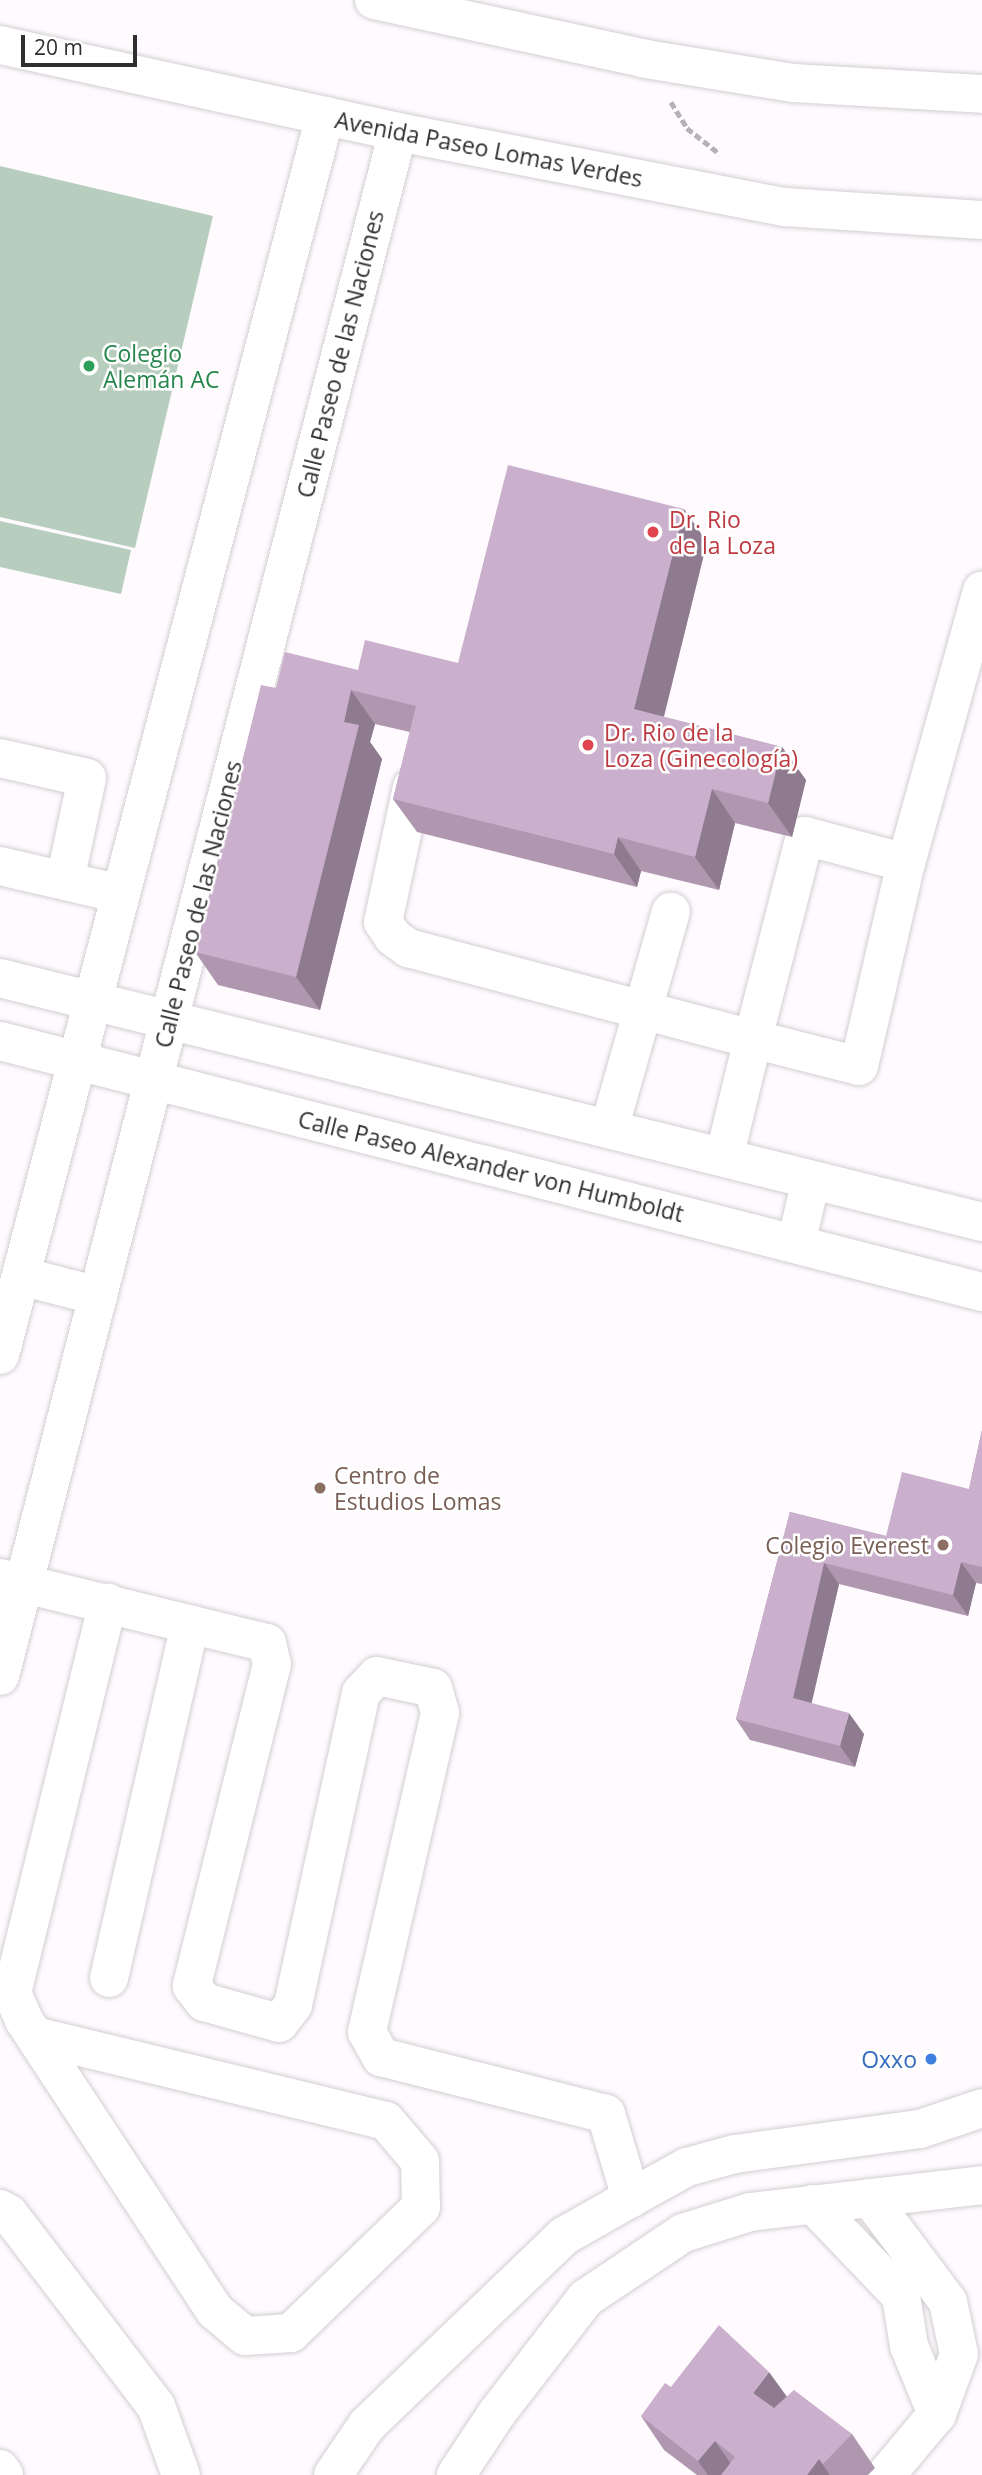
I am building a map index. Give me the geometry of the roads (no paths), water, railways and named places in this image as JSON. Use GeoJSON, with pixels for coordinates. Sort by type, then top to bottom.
{"type":"FeatureCollection","features":[{"type":"Feature","properties":{"kind":"street"},"geometry":{"type":"LineString","coordinates":[[374,0],[646,59],[793,83],[982,94]]}},
{"type":"Feature","properties":{"kind":"street","name":"Avenida Paseo Lomas Verdes"},"geometry":{"type":"LineString","coordinates":[[0,45],[398,132],[785,207],[982,220]]}},
{"type":"Feature","properties":{"kind":"street"},"geometry":{"type":"LineString","coordinates":[[0,1355],[325,116]]}},
{"type":"Feature","properties":{"kind":"street","name":"Calle Paseo de las Naciones"},"geometry":{"type":"LineString","coordinates":[[0,1676],[12,1580],[98,1296],[398,132]]}},
{"type":"Feature","properties":{"kind":"street"},"geometry":{"type":"LineString","coordinates":[[412,787],[383,922],[393,937],[408,947],[859,1066],[906,863],[982,590]]}},
{"type":"Feature","properties":{"kind":"street"},"geometry":{"type":"LineString","coordinates":[[0,758],[87,778],[65,881]]}},
{"type":"Feature","properties":{"kind":"street"},"geometry":{"type":"LineString","coordinates":[[724,1158],[805,836],[906,863]]}},
{"type":"Feature","properties":{"kind":"street"},"geometry":{"type":"LineString","coordinates":[[0,866],[121,894]]}},
{"type":"Feature","properties":{"kind":"street"},"geometry":{"type":"LineString","coordinates":[[609,1129],[671,912]]}},
{"type":"Feature","properties":{"kind":"street"},"geometry":{"type":"LineString","coordinates":[[0,978],[982,1222]]}},
{"type":"Feature","properties":{"kind":"street","name":"Calle Paseo Alexander von Humboldt"},"geometry":{"type":"LineString","coordinates":[[0,1041],[982,1293]]}},
{"type":"Feature","properties":{"kind":"street"},"geometry":{"type":"LineString","coordinates":[[796,1244],[811,1180]]}},
{"type":"Feature","properties":{"kind":"street"},"geometry":{"type":"LineString","coordinates":[[21,1276],[98,1296]]}},
{"type":"Feature","properties":{"kind":"street"},"geometry":{"type":"LineString","coordinates":[[12,1580],[267,1643],[272,1664],[192,1986],[204,2002],[279,2023],[293,2006],[361,1693],[377,1676],[433,1688],[440,1713],[367,2032],[380,2057],[606,2114],[631,2198]]}},
{"type":"Feature","properties":{"kind":"street"},"geometry":{"type":"LineString","coordinates":[[35,2036],[386,2122],[420,2161],[421,2207],[291,2333],[245,2336],[215,2311],[35,2036],[12,1993],[108,1603]]}},
{"type":"Feature","properties":{"kind":"street"},"geometry":{"type":"LineString","coordinates":[[109,1978],[190,1624]]}},
{"type":"Feature","properties":{"kind":"street"},"geometry":{"type":"LineString","coordinates":[[333,2475],[367,2426],[564,2236],[631,2198],[687,2167],[735,2154],[920,2129],[982,2108]]}},
{"type":"Feature","properties":{"kind":"street"},"geometry":{"type":"LineString","coordinates":[[456,2475],[497,2413],[586,2298],[683,2233],[750,2212],[982,2185]]}},
{"type":"Feature","properties":{"kind":"street"},"geometry":{"type":"LineString","coordinates":[[870,2198],[948,2302],[959,2354],[937,2414],[886,2475]]}},
{"type":"Feature","properties":{"kind":"street"},"geometry":{"type":"LineString","coordinates":[[813,2204],[901,2296],[909,2346],[937,2414]]}},
{"type":"Feature","properties":{"kind":"street"},"geometry":{"type":"LineString","coordinates":[[3,2206],[156,2406],[181,2475]]}},
{"type":"Feature","properties":{"kind":"street"},"geometry":{"type":"LineString","coordinates":[[0,2469],[4,2475]]}},
{"type":"Feature","properties":{"kind":"place","name":"Colegio Alemán AC"},"geometry":{"type":"Point","coordinates":[89,366]}},
{"type":"Feature","properties":{"kind":"place","name":"Dr. Rio de la Loza"},"geometry":{"type":"Point","coordinates":[653,532]}},
{"type":"Feature","properties":{"kind":"place","name":"Dr. Rio de la Loza (Ginecología)"},"geometry":{"type":"Point","coordinates":[588,745]}},
{"type":"Feature","properties":{"kind":"place","name":"Centro de Estudios Lomas"},"geometry":{"type":"Point","coordinates":[320,1488]}},
{"type":"Feature","properties":{"kind":"place","name":"Colegio Everest"},"geometry":{"type":"Point","coordinates":[943,1545]}},
{"type":"Feature","properties":{"kind":"place","name":"Oxxo"},"geometry":{"type":"Point","coordinates":[931,2059]}}]}
